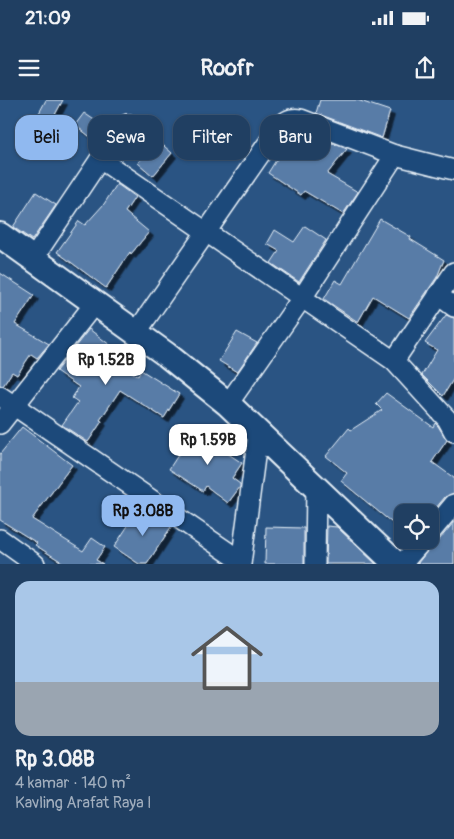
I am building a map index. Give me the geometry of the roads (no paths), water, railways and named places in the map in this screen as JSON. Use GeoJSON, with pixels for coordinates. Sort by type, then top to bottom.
{"type":"FeatureCollection","features":[{"type":"Feature","properties":{"kind":"street"},"geometry":{"type":"LineString","coordinates":[[136,333],[277,130],[286,120],[293,118],[301,119],[395,155],[454,170]]}},
{"type":"Feature","properties":{"kind":"street"},"geometry":{"type":"LineString","coordinates":[[228,404],[302,298],[395,155]]}},
{"type":"Feature","properties":{"kind":"street"},"geometry":{"type":"LineString","coordinates":[[33,259],[99,160]]}},
{"type":"Feature","properties":{"kind":"street"},"geometry":{"type":"LineString","coordinates":[[101,160],[394,361],[446,419],[454,432]]}},
{"type":"Feature","properties":{"kind":"street"},"geometry":{"type":"LineString","coordinates":[[0,235],[167,355],[228,404],[396,564]]}},
{"type":"Feature","properties":{"kind":"street"},"geometry":{"type":"LineString","coordinates":[[394,361],[454,272]]}},
{"type":"Feature","properties":{"kind":"street"},"geometry":{"type":"LineString","coordinates":[[438,296],[454,307]]}},
{"type":"Feature","properties":{"kind":"street"},"geometry":{"type":"LineString","coordinates":[[0,424],[7,401],[95,303]]}},
{"type":"Feature","properties":{"kind":"street"},"geometry":{"type":"LineString","coordinates":[[7,401],[241,563],[258,434]]}},
{"type":"Feature","properties":{"kind":"street"},"geometry":{"type":"LineString","coordinates":[[315,564],[316,487]]}},
{"type":"Feature","properties":{"kind":"street"},"geometry":{"type":"LineString","coordinates":[[439,522],[454,504]]}},
{"type":"Feature","properties":{"kind":"street"},"geometry":{"type":"LineString","coordinates":[[0,539],[35,564]]}},
{"type":"Feature","properties":{"kind":"street"},"geometry":{"type":"LineString","coordinates":[[402,564],[415,549]]}}]}
